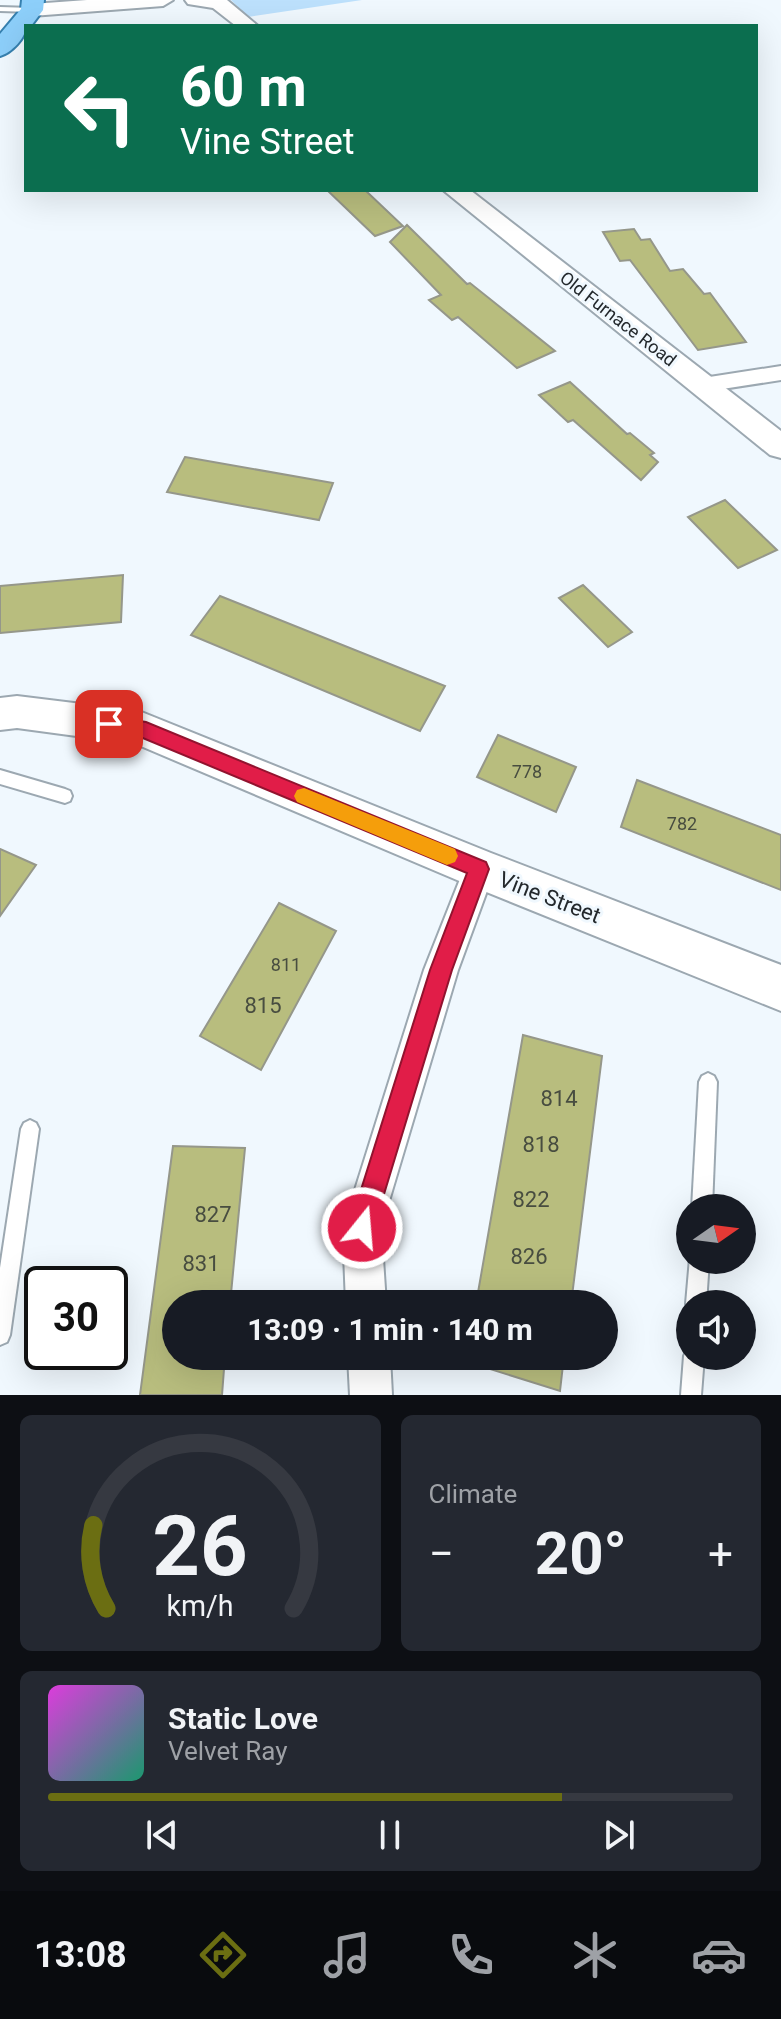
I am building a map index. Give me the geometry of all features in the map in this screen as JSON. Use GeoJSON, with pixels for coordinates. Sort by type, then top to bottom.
{"type":"FeatureCollection","features":[{"type":"Feature","properties":{"kind":"main road"},"geometry":{"type":"LineString","coordinates":[[0,49],[32,5]]}},
{"type":"Feature","properties":{"kind":"street"},"geometry":{"type":"LineString","coordinates":[[32,5],[163,0]]}},
{"type":"Feature","properties":{"kind":"street"},"geometry":{"type":"LineString","coordinates":[[195,0],[218,2],[246,24]]}},
{"type":"Feature","properties":{"kind":"street","name":"Old Furnace Road"},"geometry":{"type":"LineString","coordinates":[[458,192],[781,447]]}},
{"type":"Feature","properties":{"kind":"street"},"geometry":{"type":"LineString","coordinates":[[703,385],[781,373]]}},
{"type":"Feature","properties":{"kind":"street","name":"Vine Street"},"geometry":{"type":"LineString","coordinates":[[0,714],[17,712],[139,728],[479,869],[781,988]]}},
{"type":"Feature","properties":{"kind":"street"},"geometry":{"type":"LineString","coordinates":[[365,1290],[362,1228],[441,970],[479,869]]}},
{"type":"Feature","properties":{"kind":"street"},"geometry":{"type":"LineString","coordinates":[[370,1370],[371,1395]]}},
{"type":"Feature","properties":{"kind":"lane"},"geometry":{"type":"LineString","coordinates":[[0,9],[32,5]]}},
{"type":"Feature","properties":{"kind":"lane"},"geometry":{"type":"LineString","coordinates":[[0,777],[65,796]]}},
{"type":"Feature","properties":{"kind":"lane"},"geometry":{"type":"LineString","coordinates":[[703,1194],[708,1082]]}},
{"type":"Feature","properties":{"kind":"lane"},"geometry":{"type":"LineString","coordinates":[[0,1335],[30,1129]]}},
{"type":"Feature","properties":{"kind":"lane"},"geometry":{"type":"LineString","coordinates":[[691,1395],[693,1370]]}},
{"type":"Feature","properties":{"kind":"shaded area"},"geometry":{"type":"Polygon","coordinates":[[[231,0],[362,0],[248,17],[231,0]]]}},
{"type":"Feature","properties":{"kind":"building"},"geometry":{"type":"Polygon","coordinates":[[[329,192],[367,192],[403,226],[375,236],[329,192]]]}},
{"type":"Feature","properties":{"kind":"building"},"geometry":{"type":"Polygon","coordinates":[[[407,225],[467,284],[470,283],[555,351],[517,368],[458,317],[452,320],[429,300],[441,295],[390,242],[407,225]]]}},
{"type":"Feature","properties":{"kind":"building"},"geometry":{"type":"Polygon","coordinates":[[[634,229],[641,240],[650,239],[670,271],[683,269],[704,294],[710,293],[746,342],[698,350],[630,260],[620,261],[603,232],[634,229]]]}},
{"type":"Feature","properties":{"kind":"building"},"geometry":{"type":"Polygon","coordinates":[[[570,382],[627,434],[630,433],[654,453],[650,455],[658,462],[641,480],[573,420],[568,422],[539,395],[570,382]]]}},
{"type":"Feature","properties":{"kind":"building"},"geometry":{"type":"Polygon","coordinates":[[[185,457],[333,483],[319,520],[167,492],[185,457]]]}},
{"type":"Feature","properties":{"kind":"building"},"geometry":{"type":"Polygon","coordinates":[[[725,500],[777,550],[738,568],[688,517],[725,500]]]}},
{"type":"Feature","properties":{"kind":"building"},"geometry":{"type":"Polygon","coordinates":[[[123,575],[121,622],[0,633],[0,586],[123,575]]]}},
{"type":"Feature","properties":{"kind":"building"},"geometry":{"type":"Polygon","coordinates":[[[583,585],[632,632],[608,647],[559,598],[583,585]]]}},
{"type":"Feature","properties":{"kind":"building"},"geometry":{"type":"Polygon","coordinates":[[[220,596],[445,686],[420,731],[191,635],[220,596]]]}},
{"type":"Feature","properties":{"kind":"building"},"geometry":{"type":"Polygon","coordinates":[[[498,735],[576,767],[556,812],[477,777],[498,735]]]}},
{"type":"Feature","properties":{"kind":"building"},"geometry":{"type":"Polygon","coordinates":[[[637,780],[781,835],[781,890],[621,827],[637,780]]]}},
{"type":"Feature","properties":{"kind":"building"},"geometry":{"type":"Polygon","coordinates":[[[0,849],[36,865],[0,916],[0,849]]]}},
{"type":"Feature","properties":{"kind":"building"},"geometry":{"type":"Polygon","coordinates":[[[279,903],[336,931],[261,1070],[200,1036],[279,903]]]}},
{"type":"Feature","properties":{"kind":"building"},"geometry":{"type":"Polygon","coordinates":[[[523,1035],[602,1056],[573,1290],[478,1290],[523,1035]]]}},
{"type":"Feature","properties":{"kind":"building"},"geometry":{"type":"Polygon","coordinates":[[[173,1146],[245,1148],[231,1290],[162,1290],[162,1370],[224,1370],[222,1395],[140,1395],[173,1146]]]}},
{"type":"Feature","properties":{"kind":"building"},"geometry":{"type":"Polygon","coordinates":[[[493,1370],[562,1370],[560,1391],[493,1370]]]}},
{"type":"Feature","properties":{"kind":"slow traffic"},"geometry":{"type":"LineString","coordinates":[[304,796],[447,856]]}},
{"type":"Feature","properties":{"kind":"route"},"geometry":{"type":"LineString","coordinates":[[109,724],[139,728],[479,869],[441,970],[362,1228]]}}]}
